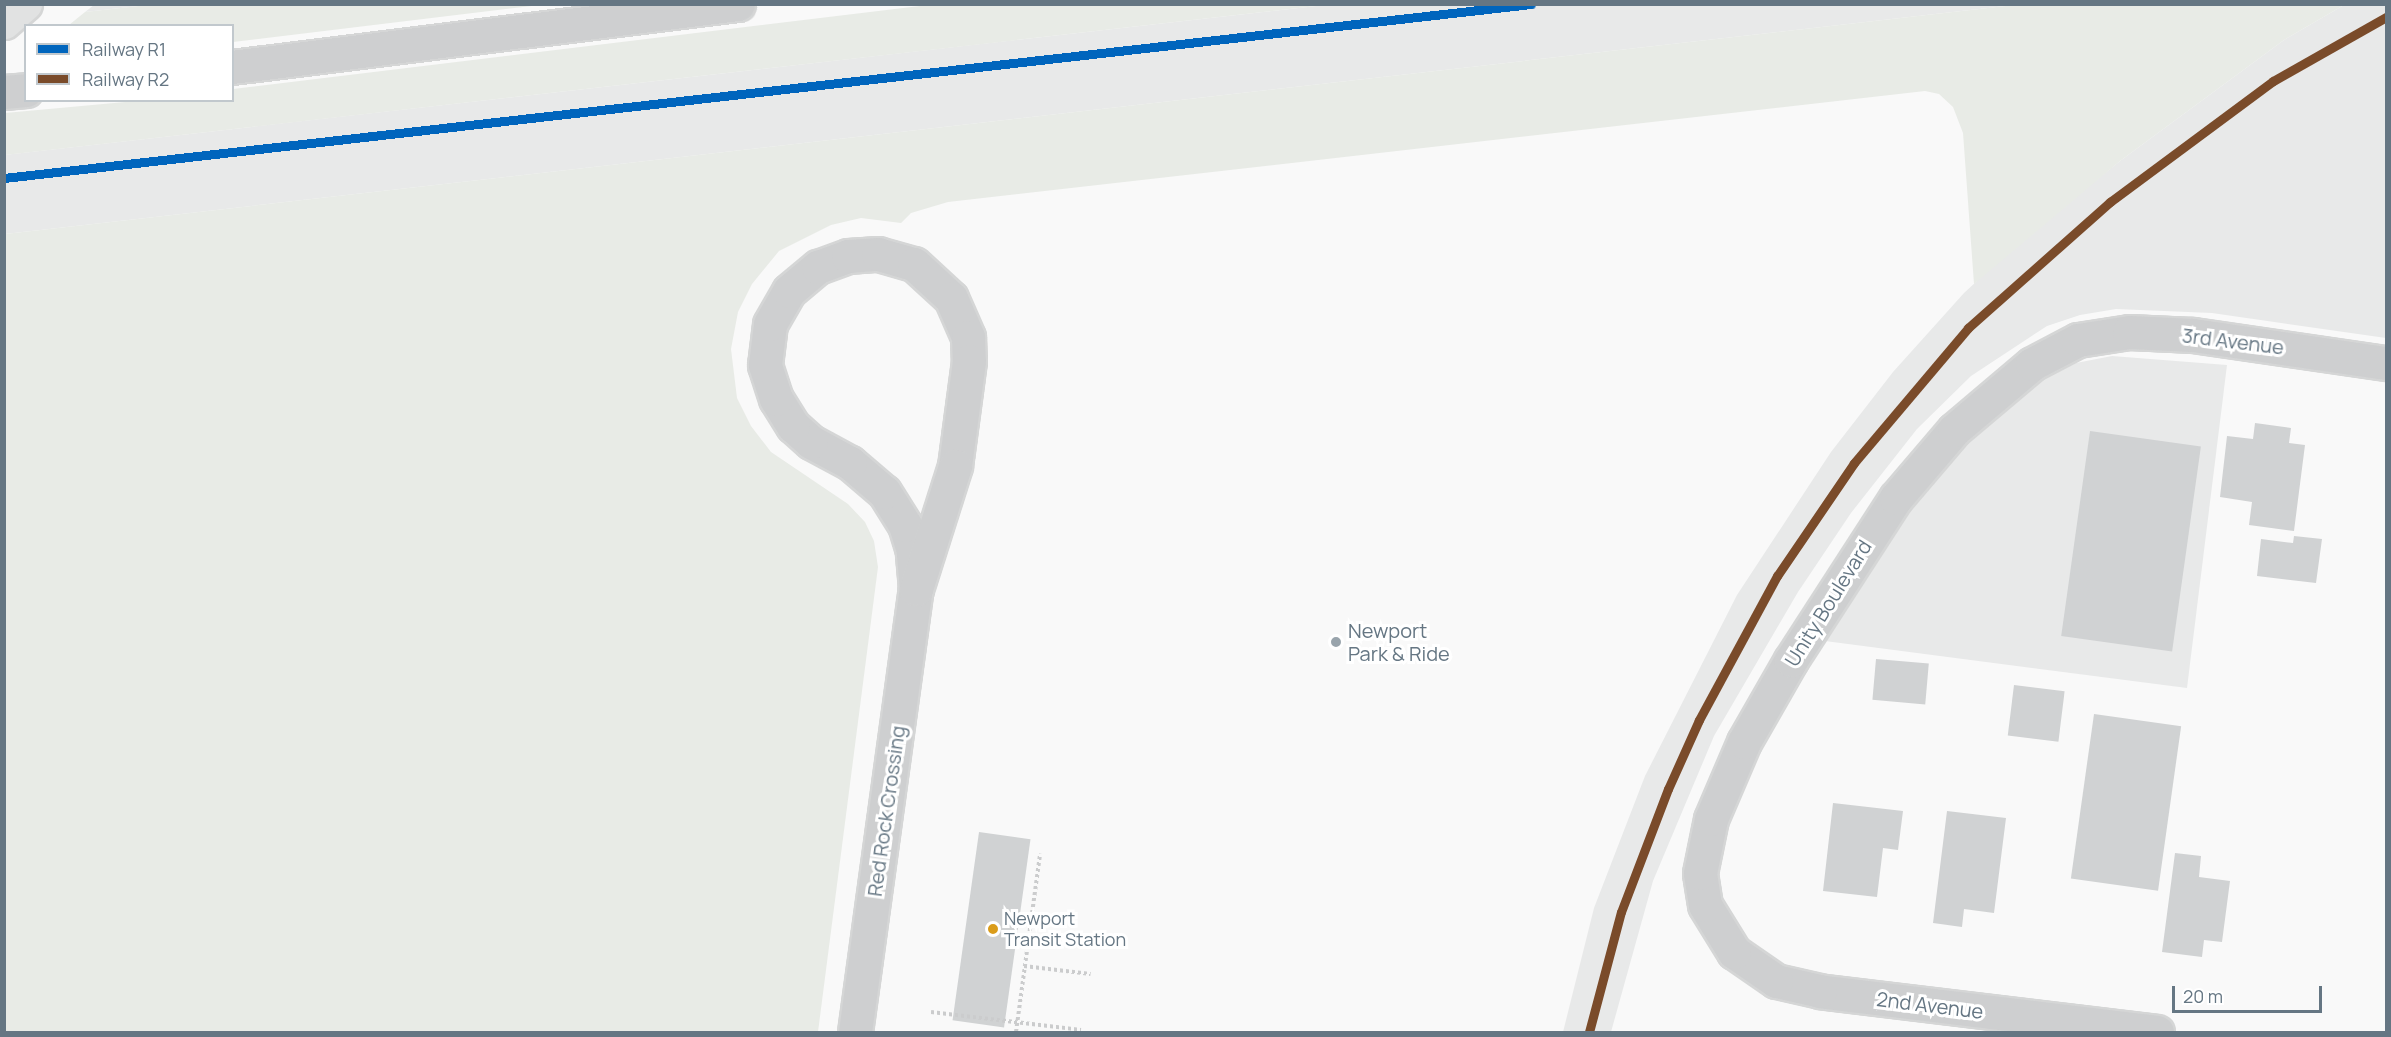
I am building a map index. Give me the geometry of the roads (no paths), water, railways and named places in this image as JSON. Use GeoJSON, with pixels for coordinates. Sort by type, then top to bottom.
{"type":"FeatureCollection","features":[{"type":"Feature","properties":{"kind":"highway"},"geometry":{"type":"LineString","coordinates":[[4,22],[25,4]]}},
{"type":"Feature","properties":{"kind":"street"},"geometry":{"type":"LineString","coordinates":[[234,67],[738,4]]}},
{"type":"Feature","properties":{"kind":"street"},"geometry":{"type":"LineString","coordinates":[[4,92],[24,90]]}},
{"type":"Feature","properties":{"kind":"street","name":"Red Rock Crossing"},"geometry":{"type":"LineString","coordinates":[[855,1032],[916,589],[955,466],[969,361],[968,337],[951,298],[914,264],[888,255],[848,256],[818,267],[789,291],[770,324],[765,365],[776,399],[793,426],[861,472],[884,492],[899,513],[913,551],[916,589]]}},
{"type":"Feature","properties":{"kind":"street","name":"3rd Avenue"},"geometry":{"type":"LineString","coordinates":[[2078,340],[2129,332],[2193,335],[2386,363]]}},
{"type":"Feature","properties":{"kind":"street","name":"Unity Boulevard"},"geometry":{"type":"LineString","coordinates":[[1720,936],[1701,888],[1704,841],[1733,765],[1791,660],[1890,507],[1931,454],[2012,378],[2078,340]]}},
{"type":"Feature","properties":{"kind":"street","name":"2nd Avenue"},"geometry":{"type":"LineString","coordinates":[[1720,936],[1749,966],[1776,981],[1802,988],[2157,1032]]}},
{"type":"Feature","properties":{"kind":"railway"},"geometry":{"type":"LineString","coordinates":[[1589,1032],[1621,912],[1668,789],[1699,720],[1777,576],[1854,463],[1968,328],[2110,202],[2273,81],[2386,17]]}},
{"type":"Feature","properties":{"kind":"rail line","name":"R1"},"geometry":{"type":"LineString","coordinates":[[4,178],[1531,4]]}},
{"type":"Feature","properties":{"kind":"rail line","name":"R2"},"geometry":{"type":"LineString","coordinates":[[1589,1032],[1621,912],[1668,789],[1699,720],[1777,576],[1854,463],[1968,328],[2110,202],[2273,81],[2386,17]]}},
{"type":"Feature","properties":{"kind":"place","name":"Newport Park & Ride"},"geometry":{"type":"Point","coordinates":[1336,642]}},
{"type":"Feature","properties":{"kind":"place","name":"Newport Transit Station"},"geometry":{"type":"Point","coordinates":[993,929]}}]}
